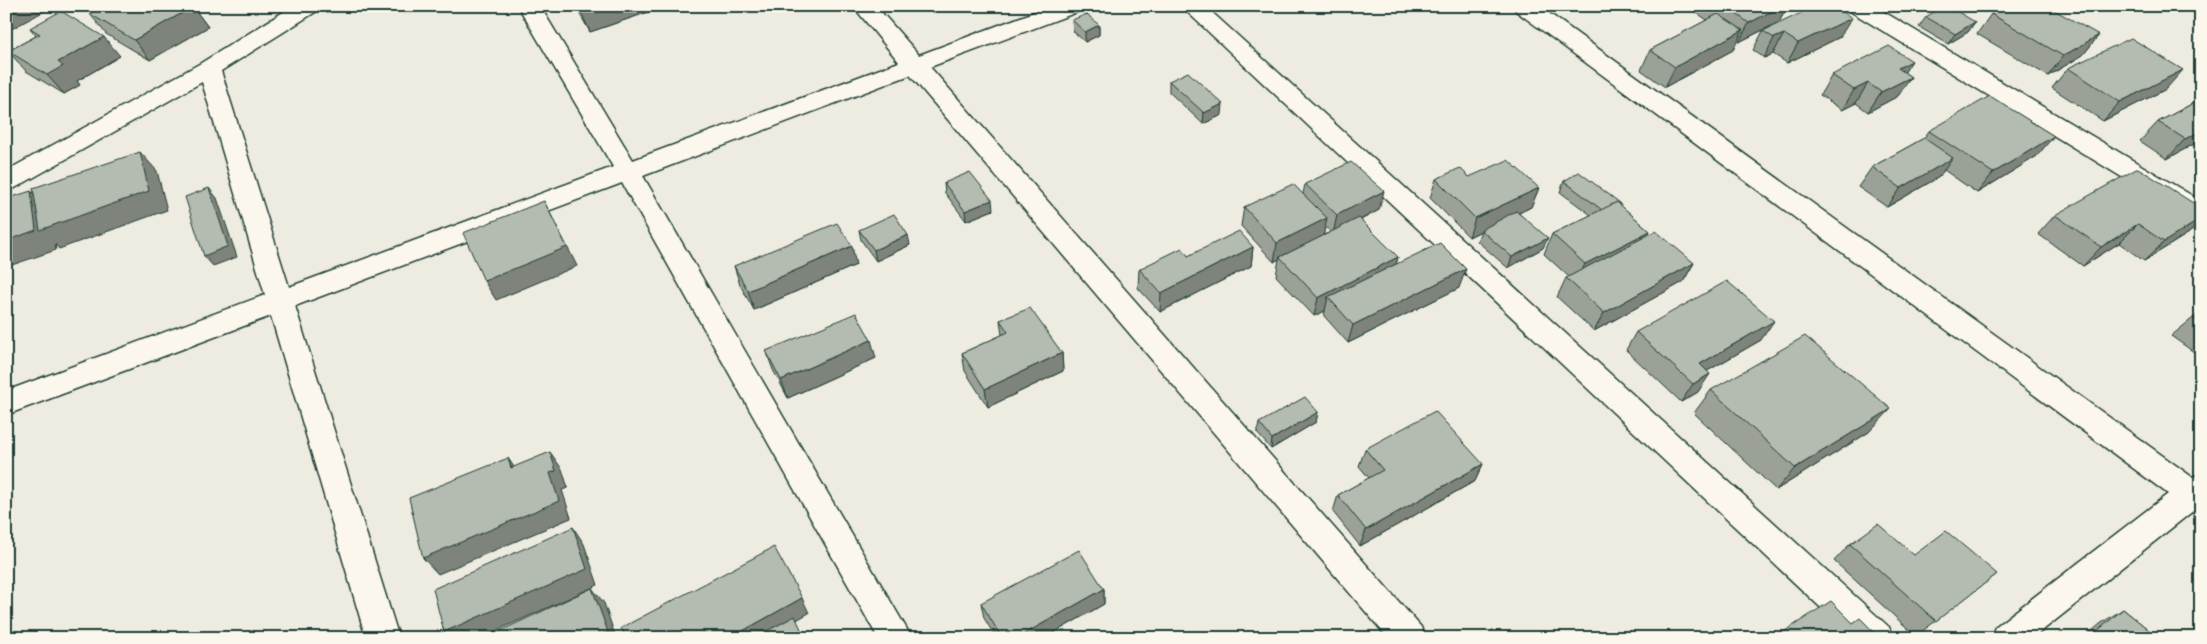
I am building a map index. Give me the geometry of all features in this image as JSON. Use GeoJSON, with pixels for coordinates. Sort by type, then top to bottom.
{"type":"FeatureCollection","features":[{"type":"Feature","properties":{"kind":"street"},"geometry":{"type":"LineString","coordinates":[[6,182],[209,68],[309,6]]}},
{"type":"Feature","properties":{"kind":"street"},"geometry":{"type":"LineString","coordinates":[[529,6],[628,172],[896,638]]}},
{"type":"Feature","properties":{"kind":"street"},"geometry":{"type":"LineString","coordinates":[[864,6],[916,64],[1409,638]]}},
{"type":"Feature","properties":{"kind":"street"},"geometry":{"type":"LineString","coordinates":[[6,403],[1072,6]]}},
{"type":"Feature","properties":{"kind":"street"},"geometry":{"type":"LineString","coordinates":[[1192,6],[1877,638]]}},
{"type":"Feature","properties":{"kind":"street"},"geometry":{"type":"LineString","coordinates":[[1524,6],[2198,494],[2008,638]]}},
{"type":"Feature","properties":{"kind":"street"},"geometry":{"type":"LineString","coordinates":[[1858,6],[2201,213]]}},
{"type":"Feature","properties":{"kind":"street"},"geometry":{"type":"LineString","coordinates":[[209,68],[383,638]]}},
{"type":"Feature","properties":{"kind":"building"},"geometry":{"type":"Polygon","coordinates":[[[104,6],[193,7],[134,40],[90,14],[104,6]]]}},
{"type":"Feature","properties":{"kind":"building"},"geometry":{"type":"Polygon","coordinates":[[[578,6],[600,6],[581,12],[578,6]]]}},
{"type":"Feature","properties":{"kind":"building"},"geometry":{"type":"Polygon","coordinates":[[[1725,6],[1782,6],[1749,23],[1725,6]]]}},
{"type":"Feature","properties":{"kind":"building"},"geometry":{"type":"Polygon","coordinates":[[[1816,6],[1834,6],[1852,18],[1798,43],[1784,34],[1774,38],[1763,31],[1816,6]]]}},
{"type":"Feature","properties":{"kind":"building"},"geometry":{"type":"Polygon","coordinates":[[[1943,6],[1948,6],[1975,22],[1955,34],[1926,17],[1943,6]]]}},
{"type":"Feature","properties":{"kind":"building"},"geometry":{"type":"Polygon","coordinates":[[[2005,6],[2047,6],[2099,35],[2063,56],[1991,14],[2005,6]]]}},
{"type":"Feature","properties":{"kind":"building"},"geometry":{"type":"Polygon","coordinates":[[[61,11],[104,37],[58,62],[63,66],[47,75],[8,51],[40,34],[30,28],[61,11]]]}},
{"type":"Feature","properties":{"kind":"building"},"geometry":{"type":"Polygon","coordinates":[[[1087,14],[1099,25],[1085,32],[1072,20],[1087,14]]]}},
{"type":"Feature","properties":{"kind":"building"},"geometry":{"type":"Polygon","coordinates":[[[1718,14],[1743,30],[1675,67],[1650,50],[1718,14]]]}},
{"type":"Feature","properties":{"kind":"building"},"geometry":{"type":"Polygon","coordinates":[[[2131,38],[2183,70],[2120,102],[2068,68],[2131,38]]]}},
{"type":"Feature","properties":{"kind":"building"},"geometry":{"type":"Polygon","coordinates":[[[1889,46],[1912,61],[1898,68],[1911,77],[1881,92],[1868,83],[1854,90],[1832,75],[1889,46]]]}},
{"type":"Feature","properties":{"kind":"building"},"geometry":{"type":"Polygon","coordinates":[[[1188,72],[1223,104],[1204,113],[1169,81],[1188,72]]]}},
{"type":"Feature","properties":{"kind":"building"},"geometry":{"type":"Polygon","coordinates":[[[1990,96],[2054,136],[1993,173],[1929,131],[1990,96]]]}},
{"type":"Feature","properties":{"kind":"building"},"geometry":{"type":"Polygon","coordinates":[[[2201,99],[2201,131],[2185,139],[2158,122],[2201,99]]]}},
{"type":"Feature","properties":{"kind":"building"},"geometry":{"type":"Polygon","coordinates":[[[1924,138],[1953,158],[1901,188],[1872,167],[1924,138]]]}},
{"type":"Feature","properties":{"kind":"building"},"geometry":{"type":"Polygon","coordinates":[[[140,152],[149,191],[40,230],[33,188],[140,152]]]}},
{"type":"Feature","properties":{"kind":"building"},"geometry":{"type":"Polygon","coordinates":[[[1508,160],[1539,188],[1475,218],[1436,179],[1460,168],[1469,177],[1508,160]]]}},
{"type":"Feature","properties":{"kind":"building"},"geometry":{"type":"Polygon","coordinates":[[[1351,162],[1384,191],[1337,215],[1305,184],[1351,162]]]}},
{"type":"Feature","properties":{"kind":"building"},"geometry":{"type":"Polygon","coordinates":[[[2138,168],[2201,208],[2201,219],[2164,242],[2138,224],[2101,247],[2055,215],[2138,168]]]}},
{"type":"Feature","properties":{"kind":"building"},"geometry":{"type":"Polygon","coordinates":[[[970,172],[992,200],[965,211],[944,183],[970,172]]]}},
{"type":"Feature","properties":{"kind":"building"},"geometry":{"type":"Polygon","coordinates":[[[1579,172],[1620,203],[1618,204],[1617,202],[1602,210],[1564,181],[1579,172]]]}},
{"type":"Feature","properties":{"kind":"building"},"geometry":{"type":"Polygon","coordinates":[[[1293,184],[1327,218],[1277,243],[1244,207],[1293,184]]]}},
{"type":"Feature","properties":{"kind":"building"},"geometry":{"type":"Polygon","coordinates":[[[209,188],[228,246],[204,256],[185,197],[209,188]]]}},
{"type":"Feature","properties":{"kind":"building"},"geometry":{"type":"Polygon","coordinates":[[[31,191],[36,230],[6,241],[6,199],[31,191]]]}},
{"type":"Feature","properties":{"kind":"building"},"geometry":{"type":"Polygon","coordinates":[[[544,201],[567,247],[484,281],[463,233],[544,201]]]}},
{"type":"Feature","properties":{"kind":"building"},"geometry":{"type":"Polygon","coordinates":[[[1617,202],[1650,231],[1585,264],[1552,234],[1617,202]]]}},
{"type":"Feature","properties":{"kind":"building"},"geometry":{"type":"Polygon","coordinates":[[[1516,211],[1548,238],[1512,257],[1481,230],[1516,211]]]}},
{"type":"Feature","properties":{"kind":"building"},"geometry":{"type":"Polygon","coordinates":[[[894,214],[908,235],[874,250],[859,230],[894,214]]]}},
{"type":"Feature","properties":{"kind":"building"},"geometry":{"type":"Polygon","coordinates":[[[1359,218],[1398,257],[1318,298],[1280,257],[1359,218]]]}},
{"type":"Feature","properties":{"kind":"building"},"geometry":{"type":"Polygon","coordinates":[[[837,223],[852,246],[748,291],[734,266],[837,223]]]}},
{"type":"Feature","properties":{"kind":"building"},"geometry":{"type":"Polygon","coordinates":[[[1239,231],[1253,247],[1161,293],[1139,269],[1182,248],[1188,256],[1239,231]]]}},
{"type":"Feature","properties":{"kind":"building"},"geometry":{"type":"Polygon","coordinates":[[[1656,231],[1694,263],[1604,313],[1566,278],[1656,231]]]}},
{"type":"Feature","properties":{"kind":"building"},"geometry":{"type":"Polygon","coordinates":[[[1440,243],[1466,269],[1353,325],[1328,297],[1440,243]]]}},
{"type":"Feature","properties":{"kind":"building"},"geometry":{"type":"Polygon","coordinates":[[[1727,281],[1774,321],[1700,364],[1710,374],[1693,384],[1636,332],[1727,281]]]}},
{"type":"Feature","properties":{"kind":"building"},"geometry":{"type":"Polygon","coordinates":[[[1030,308],[1062,353],[985,389],[962,353],[1008,332],[1000,320],[1030,308]]]}},
{"type":"Feature","properties":{"kind":"building"},"geometry":{"type":"Polygon","coordinates":[[[856,313],[871,340],[781,380],[766,351],[856,313]]]}},
{"type":"Feature","properties":{"kind":"building"},"geometry":{"type":"Polygon","coordinates":[[[2201,313],[2201,323],[2193,318],[2201,313]]]}},
{"type":"Feature","properties":{"kind":"building"},"geometry":{"type":"Polygon","coordinates":[[[1805,336],[1891,409],[1795,468],[1711,390],[1805,336]]]}},
{"type":"Feature","properties":{"kind":"building"},"geometry":{"type":"Polygon","coordinates":[[[1305,397],[1318,412],[1272,439],[1259,423],[1305,397]]]}},
{"type":"Feature","properties":{"kind":"building"},"geometry":{"type":"Polygon","coordinates":[[[1435,411],[1483,464],[1366,530],[1338,495],[1383,470],[1365,449],[1435,411]]]}},
{"type":"Feature","properties":{"kind":"building"},"geometry":{"type":"Polygon","coordinates":[[[550,452],[556,471],[550,473],[559,501],[423,558],[409,498],[508,458],[511,468],[550,452]]]}},
{"type":"Feature","properties":{"kind":"building"},"geometry":{"type":"Polygon","coordinates":[[[1878,524],[1914,555],[1946,531],[1997,574],[1936,621],[1850,544],[1878,524]]]}},
{"type":"Feature","properties":{"kind":"building"},"geometry":{"type":"Polygon","coordinates":[[[573,527],[587,569],[444,632],[433,589],[573,527]]]}},
{"type":"Feature","properties":{"kind":"building"},"geometry":{"type":"Polygon","coordinates":[[[774,547],[802,598],[730,638],[626,638],[621,628],[774,547]]]}},
{"type":"Feature","properties":{"kind":"building"},"geometry":{"type":"Polygon","coordinates":[[[1079,550],[1104,589],[1017,638],[1002,638],[981,603],[1079,550]]]}},
{"type":"Feature","properties":{"kind":"building"},"geometry":{"type":"Polygon","coordinates":[[[592,588],[608,632],[597,638],[485,638],[592,588]]]}},
{"type":"Feature","properties":{"kind":"building"},"geometry":{"type":"Polygon","coordinates":[[[1831,601],[1853,623],[1860,618],[1880,638],[1786,638],[1782,633],[1831,601]]]}},
{"type":"Feature","properties":{"kind":"building"},"geometry":{"type":"Polygon","coordinates":[[[2123,609],[2159,638],[2089,638],[2123,609]]]}},
{"type":"Feature","properties":{"kind":"building"},"geometry":{"type":"Polygon","coordinates":[[[795,616],[805,638],[754,638],[795,616]]]}}]}
